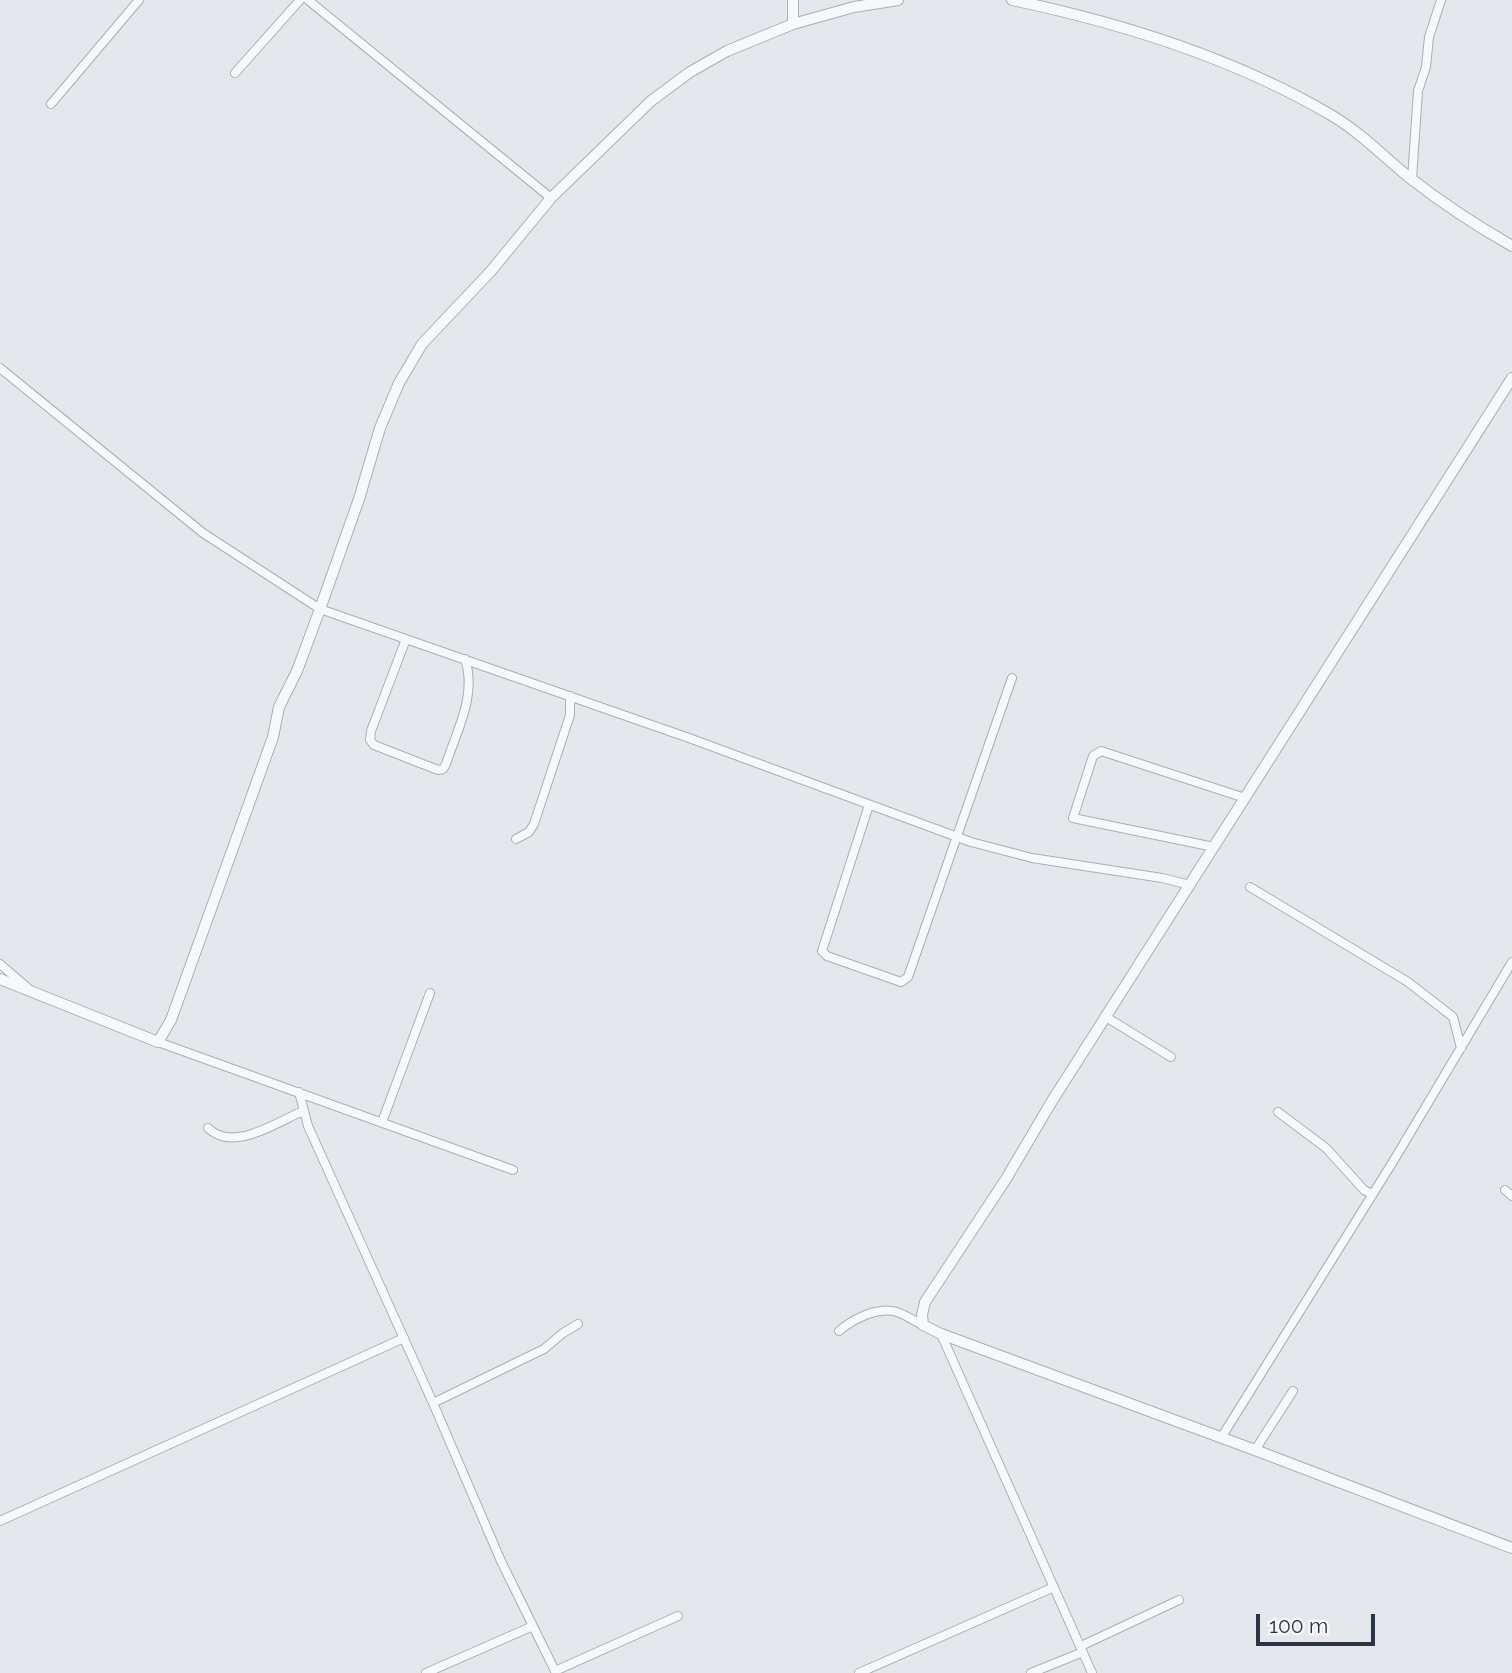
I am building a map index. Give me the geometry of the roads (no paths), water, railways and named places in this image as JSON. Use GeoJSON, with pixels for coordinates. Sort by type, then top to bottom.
{"type":"FeatureCollection","features":[{"type":"Feature","properties":{"kind":"street"},"geometry":{"type":"LineString","coordinates":[[51,104],[139,0]]}},
{"type":"Feature","properties":{"kind":"street"},"geometry":{"type":"LineString","coordinates":[[235,73],[300,0]]}},
{"type":"Feature","properties":{"kind":"street"},"geometry":{"type":"LineString","coordinates":[[793,0],[793,24]]}},
{"type":"Feature","properties":{"kind":"street"},"geometry":{"type":"LineString","coordinates":[[158,1042],[171,1020],[273,737],[279,707],[297,671],[320,608],[359,499],[380,428],[398,383],[422,344],[491,271],[551,198],[651,101],[690,72],[727,51],[793,24],[854,7],[898,0]]}},
{"type":"Feature","properties":{"kind":"street"},"geometry":{"type":"LineString","coordinates":[[1012,0],[1083,15],[1118,26],[1199,54],[1273,84],[1333,116],[1412,179],[1512,246]]}},
{"type":"Feature","properties":{"kind":"street"},"geometry":{"type":"LineString","coordinates":[[1412,179],[1418,91],[1426,67],[1429,37],[1441,0]]}},
{"type":"Feature","properties":{"kind":"street"},"geometry":{"type":"LineString","coordinates":[[312,1],[551,198]]}},
{"type":"Feature","properties":{"kind":"street"},"geometry":{"type":"LineString","coordinates":[[0,368],[203,533],[320,608],[1001,852],[1190,885]]}},
{"type":"Feature","properties":{"kind":"street"},"geometry":{"type":"LineString","coordinates":[[923,1325],[922,1309],[925,1302],[1512,378]]}},
{"type":"Feature","properties":{"kind":"street"},"geometry":{"type":"LineString","coordinates":[[406,639],[370,740],[374,746],[438,770],[443,769],[446,764],[470,694],[469,670],[465,659]]}},
{"type":"Feature","properties":{"kind":"street"},"geometry":{"type":"LineString","coordinates":[[869,805],[822,950],[827,956],[901,982],[908,977],[1012,678]]}},
{"type":"Feature","properties":{"kind":"street"},"geometry":{"type":"LineString","coordinates":[[516,839],[529,832],[534,824],[570,715],[570,696]]}},
{"type":"Feature","properties":{"kind":"street"},"geometry":{"type":"LineString","coordinates":[[1214,847],[1073,818],[1094,756],[1101,751],[1245,798]]}},
{"type":"Feature","properties":{"kind":"street"},"geometry":{"type":"LineString","coordinates":[[1250,887],[1408,982],[1433,1000],[1453,1017],[1461,1048]]}},
{"type":"Feature","properties":{"kind":"street"},"geometry":{"type":"LineString","coordinates":[[1221,1438],[1512,962]]}},
{"type":"Feature","properties":{"kind":"street"},"geometry":{"type":"LineString","coordinates":[[0,964],[32,991]]}},
{"type":"Feature","properties":{"kind":"street"},"geometry":{"type":"LineString","coordinates":[[0,979],[158,1042],[513,1170]]}},
{"type":"Feature","properties":{"kind":"street"},"geometry":{"type":"LineString","coordinates":[[382,1122],[430,993]]}},
{"type":"Feature","properties":{"kind":"street"},"geometry":{"type":"LineString","coordinates":[[1106,1017],[1171,1057]]}},
{"type":"Feature","properties":{"kind":"street"},"geometry":{"type":"LineString","coordinates":[[299,1092],[303,1111],[501,1562],[555,1672],[678,1616]]}},
{"type":"Feature","properties":{"kind":"street"},"geometry":{"type":"LineString","coordinates":[[208,1128],[217,1136],[237,1138],[303,1111]]}},
{"type":"Feature","properties":{"kind":"street"},"geometry":{"type":"LineString","coordinates":[[1278,1112],[1326,1148],[1364,1190],[1372,1194]]}},
{"type":"Feature","properties":{"kind":"street"},"geometry":{"type":"LineString","coordinates":[[839,1331],[854,1321],[884,1310],[900,1313],[941,1334],[1512,1548]]}},
{"type":"Feature","properties":{"kind":"street"},"geometry":{"type":"LineString","coordinates":[[433,1402],[544,1349],[578,1324]]}},
{"type":"Feature","properties":{"kind":"street"},"geometry":{"type":"LineString","coordinates":[[941,1334],[1093,1673]]}},
{"type":"Feature","properties":{"kind":"street"},"geometry":{"type":"LineString","coordinates":[[0,1521],[404,1338]]}},
{"type":"Feature","properties":{"kind":"street"},"geometry":{"type":"LineString","coordinates":[[1255,1450],[1293,1391]]}},
{"type":"Feature","properties":{"kind":"street"},"geometry":{"type":"LineString","coordinates":[[859,1673],[1054,1587]]}},
{"type":"Feature","properties":{"kind":"street"},"geometry":{"type":"LineString","coordinates":[[1031,1673],[1179,1600]]}},
{"type":"Feature","properties":{"kind":"street"},"geometry":{"type":"LineString","coordinates":[[426,1673],[533,1626]]}}]}
